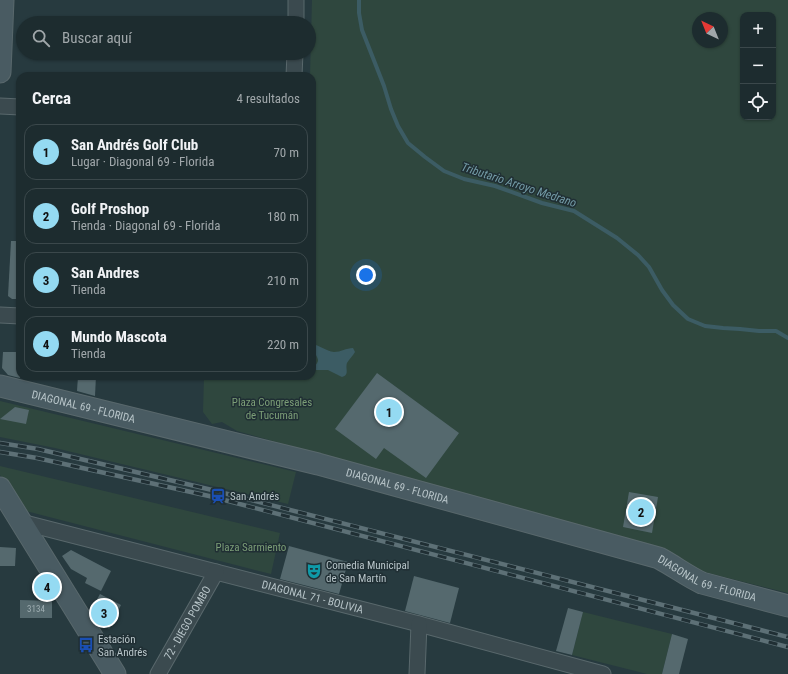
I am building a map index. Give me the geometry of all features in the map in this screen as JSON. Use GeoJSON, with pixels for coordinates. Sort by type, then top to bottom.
{"type":"FeatureCollection","features":[{"type":"Feature","properties":{"kind":"street"},"geometry":{"type":"LineString","coordinates":[[0,72],[2,0]]}},
{"type":"Feature","properties":{"kind":"street"},"geometry":{"type":"LineString","coordinates":[[296,0],[296,16]]}},
{"type":"Feature","properties":{"kind":"street"},"geometry":{"type":"LineString","coordinates":[[294,72],[295,60]]}},
{"type":"Feature","properties":{"kind":"street"},"geometry":{"type":"LineString","coordinates":[[0,106],[16,107]]}},
{"type":"Feature","properties":{"kind":"street"},"geometry":{"type":"LineString","coordinates":[[0,315],[16,316]]}},
{"type":"Feature","properties":{"kind":"street","name":"DIAGONAL 69 - FLORIDA"},"geometry":{"type":"LineString","coordinates":[[0,386],[318,464],[659,558],[672,564],[693,579],[702,583],[788,606]]}},
{"type":"Feature","properties":{"kind":"street"},"geometry":{"type":"LineString","coordinates":[[0,488],[115,674]]}},
{"type":"Feature","properties":{"kind":"street","name":"DIAGONAL 71 - BOLIVIA"},"geometry":{"type":"LineString","coordinates":[[21,522],[419,624],[603,674]]}},
{"type":"Feature","properties":{"kind":"street","name":"72 - DIEGO POMBO"},"geometry":{"type":"LineString","coordinates":[[158,674],[216,572]]}},
{"type":"Feature","properties":{"kind":"street"},"geometry":{"type":"LineString","coordinates":[[417,674],[419,624]]}},
{"type":"Feature","properties":{"kind":"green space","name":"Plaza Congresales de Tucumán"},"geometry":{"type":"Polygon","coordinates":[[[312,0],[788,0],[788,593],[708,573],[661,554],[237,431],[222,422],[212,424],[203,412],[204,380],[316,380],[316,72],[310,72],[310,60],[316,60],[316,16],[312,16],[312,0]]]}},
{"type":"Feature","properties":{"kind":"green space"},"geometry":{"type":"Polygon","coordinates":[[[0,401],[296,472],[288,504],[55,448],[0,437],[0,401]]]}},
{"type":"Feature","properties":{"kind":"green space","name":"Plaza Sarmiento"},"geometry":{"type":"Polygon","coordinates":[[[0,466],[280,533],[271,574],[22,510],[0,475],[0,466]]]}},
{"type":"Feature","properties":{"kind":"green space"},"geometry":{"type":"Polygon","coordinates":[[[583,612],[672,634],[662,674],[647,674],[572,655],[583,612]]]}},
{"type":"Feature","properties":{"kind":"water"},"geometry":{"type":"Polygon","coordinates":[[[316,346],[334,352],[353,348],[355,352],[347,363],[346,375],[342,377],[328,370],[316,370],[318,360],[316,356],[316,346]]]}},
{"type":"Feature","properties":{"kind":"building"},"geometry":{"type":"Polygon","coordinates":[[[11,241],[16,241],[16,299],[12,299],[8,296],[11,241]]]}},
{"type":"Feature","properties":{"kind":"building"},"geometry":{"type":"Polygon","coordinates":[[[3,352],[16,352],[16,377],[8,375],[2,368],[3,352]]]}},
{"type":"Feature","properties":{"kind":"building"},"geometry":{"type":"Polygon","coordinates":[[[377,373],[459,433],[426,478],[384,448],[376,459],[335,429],[377,373]]]}},
{"type":"Feature","properties":{"kind":"building"},"geometry":{"type":"Polygon","coordinates":[[[78,380],[96,380],[95,396],[77,391],[78,380]]]}},
{"type":"Feature","properties":{"kind":"building"},"geometry":{"type":"Polygon","coordinates":[[[15,407],[29,410],[26,424],[0,419],[15,407]]]}},
{"type":"Feature","properties":{"kind":"building"},"geometry":{"type":"Polygon","coordinates":[[[629,492],[658,497],[652,533],[623,527],[629,492]]]}},
{"type":"Feature","properties":{"kind":"building","name":"Comedia Municipal de San Martín"},"geometry":{"type":"Polygon","coordinates":[[[289,546],[348,562],[339,594],[280,579],[289,546]]]}},
{"type":"Feature","properties":{"kind":"building"},"geometry":{"type":"Polygon","coordinates":[[[0,547],[16,548],[15,566],[0,566],[0,547]]]}},
{"type":"Feature","properties":{"kind":"building"},"geometry":{"type":"Polygon","coordinates":[[[71,550],[111,571],[101,591],[85,583],[87,578],[71,569],[62,556],[71,550]]]}},
{"type":"Feature","properties":{"kind":"building"},"geometry":{"type":"Polygon","coordinates":[[[414,576],[459,588],[450,623],[405,611],[414,576]]]}},
{"type":"Feature","properties":{"kind":"building"},"geometry":{"type":"Polygon","coordinates":[[[100,594],[121,605],[109,629],[94,605],[100,594]]]}},
{"type":"Feature","properties":{"kind":"building"},"geometry":{"type":"Polygon","coordinates":[[[20,600],[52,601],[52,618],[20,618],[20,600]]]}},
{"type":"Feature","properties":{"kind":"building"},"geometry":{"type":"Polygon","coordinates":[[[568,608],[583,612],[572,655],[556,651],[568,608]]]}},
{"type":"Feature","properties":{"kind":"building"},"geometry":{"type":"Polygon","coordinates":[[[672,634],[688,639],[679,674],[662,674],[672,634]]]}},
{"type":"Feature","properties":{"kind":"waterway","name":"Tributario Arroyo Medrano"},"geometry":{"type":"LineString","coordinates":[[359,0],[359,13],[362,30],[398,126],[408,143],[425,157],[444,171],[464,179],[495,186],[542,203],[574,211],[617,238],[638,255],[649,267],[662,290],[673,305],[688,319],[705,326],[776,331],[788,338]]}},
{"type":"Feature","properties":{"kind":"railway"},"geometry":{"type":"LineString","coordinates":[[0,443],[38,449],[212,490],[788,637]]}},
{"type":"Feature","properties":{"kind":"railway"},"geometry":{"type":"LineString","coordinates":[[0,452],[37,458],[209,496],[788,647]]}},
{"type":"Feature","properties":{"kind":"place","name":"San Andrés Golf Club"},"geometry":{"type":"Point","coordinates":[389,412]}},
{"type":"Feature","properties":{"kind":"place","name":"San Andrés"},"geometry":{"type":"Point","coordinates":[218,496]}},
{"type":"Feature","properties":{"kind":"place","name":"Golf Proshop"},"geometry":{"type":"Point","coordinates":[641,512]}},
{"type":"Feature","properties":{"kind":"place","name":"Comedia Municipal de San Martín"},"geometry":{"type":"Point","coordinates":[314,571]}},
{"type":"Feature","properties":{"kind":"place","name":"Mundo Mascota"},"geometry":{"type":"Point","coordinates":[47,587]}},
{"type":"Feature","properties":{"kind":"place","name":"San Andres"},"geometry":{"type":"Point","coordinates":[104,613]}},
{"type":"Feature","properties":{"kind":"place","name":"Estación San Andrés"},"geometry":{"type":"Point","coordinates":[86,645]}}]}
